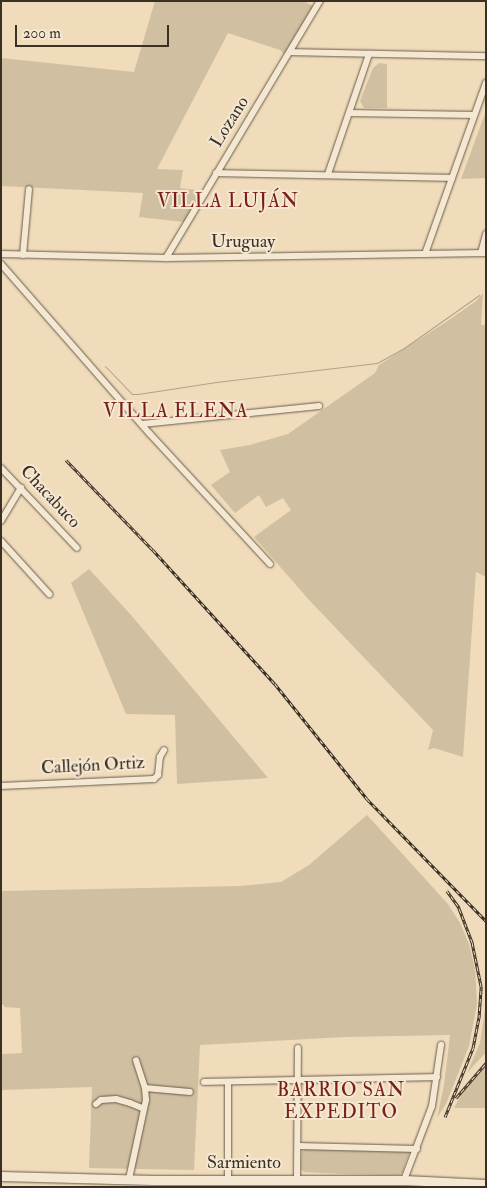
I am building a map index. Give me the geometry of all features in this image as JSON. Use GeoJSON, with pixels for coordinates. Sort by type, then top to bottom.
{"type":"FeatureCollection","features":[{"type":"Feature","properties":{"kind":"main road","name":"Sarmiento"},"geometry":{"type":"LineString","coordinates":[[1,1176],[228,1180],[404,1180],[442,1184],[486,1184]]}},
{"type":"Feature","properties":{"kind":"street","name":"Lozano"},"geometry":{"type":"LineString","coordinates":[[166,258],[320,1]]}},
{"type":"Feature","properties":{"kind":"street"},"geometry":{"type":"LineString","coordinates":[[290,52],[486,56]]}},
{"type":"Feature","properties":{"kind":"street"},"geometry":{"type":"LineString","coordinates":[[328,174],[369,54]]}},
{"type":"Feature","properties":{"kind":"street"},"geometry":{"type":"LineString","coordinates":[[425,254],[486,83]]}},
{"type":"Feature","properties":{"kind":"street"},"geometry":{"type":"LineString","coordinates":[[350,113],[474,115]]}},
{"type":"Feature","properties":{"kind":"street"},"geometry":{"type":"LineString","coordinates":[[216,173],[452,178]]}},
{"type":"Feature","properties":{"kind":"street"},"geometry":{"type":"LineString","coordinates":[[23,255],[29,189]]}},
{"type":"Feature","properties":{"kind":"street"},"geometry":{"type":"LineString","coordinates":[[483,253],[486,234]]}},
{"type":"Feature","properties":{"kind":"street","name":"Uruguay"},"geometry":{"type":"LineString","coordinates":[[1,254],[166,258],[483,253]]}},
{"type":"Feature","properties":{"kind":"street"},"geometry":{"type":"LineString","coordinates":[[1,264],[142,424],[270,564]]}},
{"type":"Feature","properties":{"kind":"street"},"geometry":{"type":"LineString","coordinates":[[142,424],[319,406]]}},
{"type":"Feature","properties":{"kind":"street","name":"Chacabuco"},"geometry":{"type":"LineString","coordinates":[[1,468],[77,548]]}},
{"type":"Feature","properties":{"kind":"street"},"geometry":{"type":"LineString","coordinates":[[1,521],[21,488]]}},
{"type":"Feature","properties":{"kind":"street"},"geometry":{"type":"LineString","coordinates":[[1,541],[49,594]]}},
{"type":"Feature","properties":{"kind":"street","name":"Callejón Ortiz"},"geometry":{"type":"LineString","coordinates":[[1,786],[154,779],[158,775],[160,757],[164,750]]}},
{"type":"Feature","properties":{"kind":"street"},"geometry":{"type":"LineString","coordinates":[[404,1180],[432,1106],[441,1045]]}},
{"type":"Feature","properties":{"kind":"street"},"geometry":{"type":"LineString","coordinates":[[297,1180],[298,1048]]}},
{"type":"Feature","properties":{"kind":"street"},"geometry":{"type":"LineString","coordinates":[[129,1179],[144,1109],[145,1088],[136,1060]]}},
{"type":"Feature","properties":{"kind":"street"},"geometry":{"type":"LineString","coordinates":[[204,1082],[437,1077]]}},
{"type":"Feature","properties":{"kind":"street"},"geometry":{"type":"LineString","coordinates":[[228,1082],[228,1180]]}},
{"type":"Feature","properties":{"kind":"street"},"geometry":{"type":"LineString","coordinates":[[145,1088],[190,1092]]}},
{"type":"Feature","properties":{"kind":"street"},"geometry":{"type":"LineString","coordinates":[[96,1104],[101,1100],[116,1099],[144,1109]]}},
{"type":"Feature","properties":{"kind":"street"},"geometry":{"type":"LineString","coordinates":[[298,1146],[417,1149]]}},
{"type":"Feature","properties":{"kind":"shaded area"},"geometry":{"type":"Polygon","coordinates":[[[155,1],[304,1],[313,6],[285,55],[280,50],[228,33],[157,169],[183,170],[180,188],[203,191],[184,222],[139,217],[143,193],[1,186],[1,58],[134,72],[155,1]]]}},
{"type":"Feature","properties":{"kind":"shaded area"},"geometry":{"type":"Polygon","coordinates":[[[379,63],[387,64],[387,108],[364,108],[360,101],[373,68],[379,63]]]}},
{"type":"Feature","properties":{"kind":"shaded area"},"geometry":{"type":"Polygon","coordinates":[[[486,111],[486,178],[461,179],[486,111]]]}},
{"type":"Feature","properties":{"kind":"shaded area"},"geometry":{"type":"Polygon","coordinates":[[[483,293],[481,325],[486,325],[486,577],[476,572],[463,757],[434,748],[428,750],[433,730],[310,601],[254,537],[291,510],[283,498],[266,507],[259,495],[235,513],[211,485],[230,472],[220,450],[250,445],[288,434],[375,373],[379,365],[446,322],[476,301],[483,293]]]}},
{"type":"Feature","properties":{"kind":"shaded area"},"geometry":{"type":"Polygon","coordinates":[[[89,569],[131,615],[268,778],[177,784],[175,715],[126,714],[71,583],[89,569]]]}},
{"type":"Feature","properties":{"kind":"shaded area"},"geometry":{"type":"Polygon","coordinates":[[[367,815],[448,904],[460,923],[469,944],[475,969],[477,1004],[469,1046],[446,1104],[437,1118],[444,1085],[450,1035],[345,1037],[200,1045],[194,1170],[89,1168],[92,1087],[1,1090],[1,1054],[22,1053],[20,1008],[4,1007],[4,1005],[1,1005],[1,891],[240,886],[281,882],[309,865],[367,815]]]}},
{"type":"Feature","properties":{"kind":"shaded area"},"geometry":{"type":"Polygon","coordinates":[[[486,1003],[486,1052],[467,1073],[480,1043],[486,1003]]]}},
{"type":"Feature","properties":{"kind":"shaded area"},"geometry":{"type":"Polygon","coordinates":[[[486,1066],[486,1108],[454,1108],[463,1092],[486,1066]]]}},
{"type":"Feature","properties":{"kind":"shaded area"},"geometry":{"type":"Polygon","coordinates":[[[305,1148],[408,1151],[409,1153],[402,1173],[398,1175],[345,1174],[304,1172],[301,1169],[302,1152],[305,1148]]]}},
{"type":"Feature","properties":{"kind":"waterway"},"geometry":{"type":"LineString","coordinates":[[105,366],[132,394],[138,394],[216,382],[377,363],[404,348],[479,295]]}},
{"type":"Feature","properties":{"kind":"railway"},"geometry":{"type":"LineString","coordinates":[[66,460],[153,550],[275,684],[367,799],[486,921]]}},
{"type":"Feature","properties":{"kind":"railway"},"geometry":{"type":"LineString","coordinates":[[445,1117],[473,1048],[479,1018],[481,986],[472,942],[458,906],[447,891]]}},
{"type":"Feature","properties":{"kind":"railway"},"geometry":{"type":"LineString","coordinates":[[456,1098],[486,1063]]}},
{"type":"Feature","properties":{"kind":"district","name":"VILLA LUJÁN"},"geometry":{"type":"Point","coordinates":[228,202]}},
{"type":"Feature","properties":{"kind":"district","name":"VILLA ELENA"},"geometry":{"type":"Point","coordinates":[176,412]}},
{"type":"Feature","properties":{"kind":"district","name":"BARRIO SAN EXPEDITO"},"geometry":{"type":"Point","coordinates":[341,1102]}}]}
